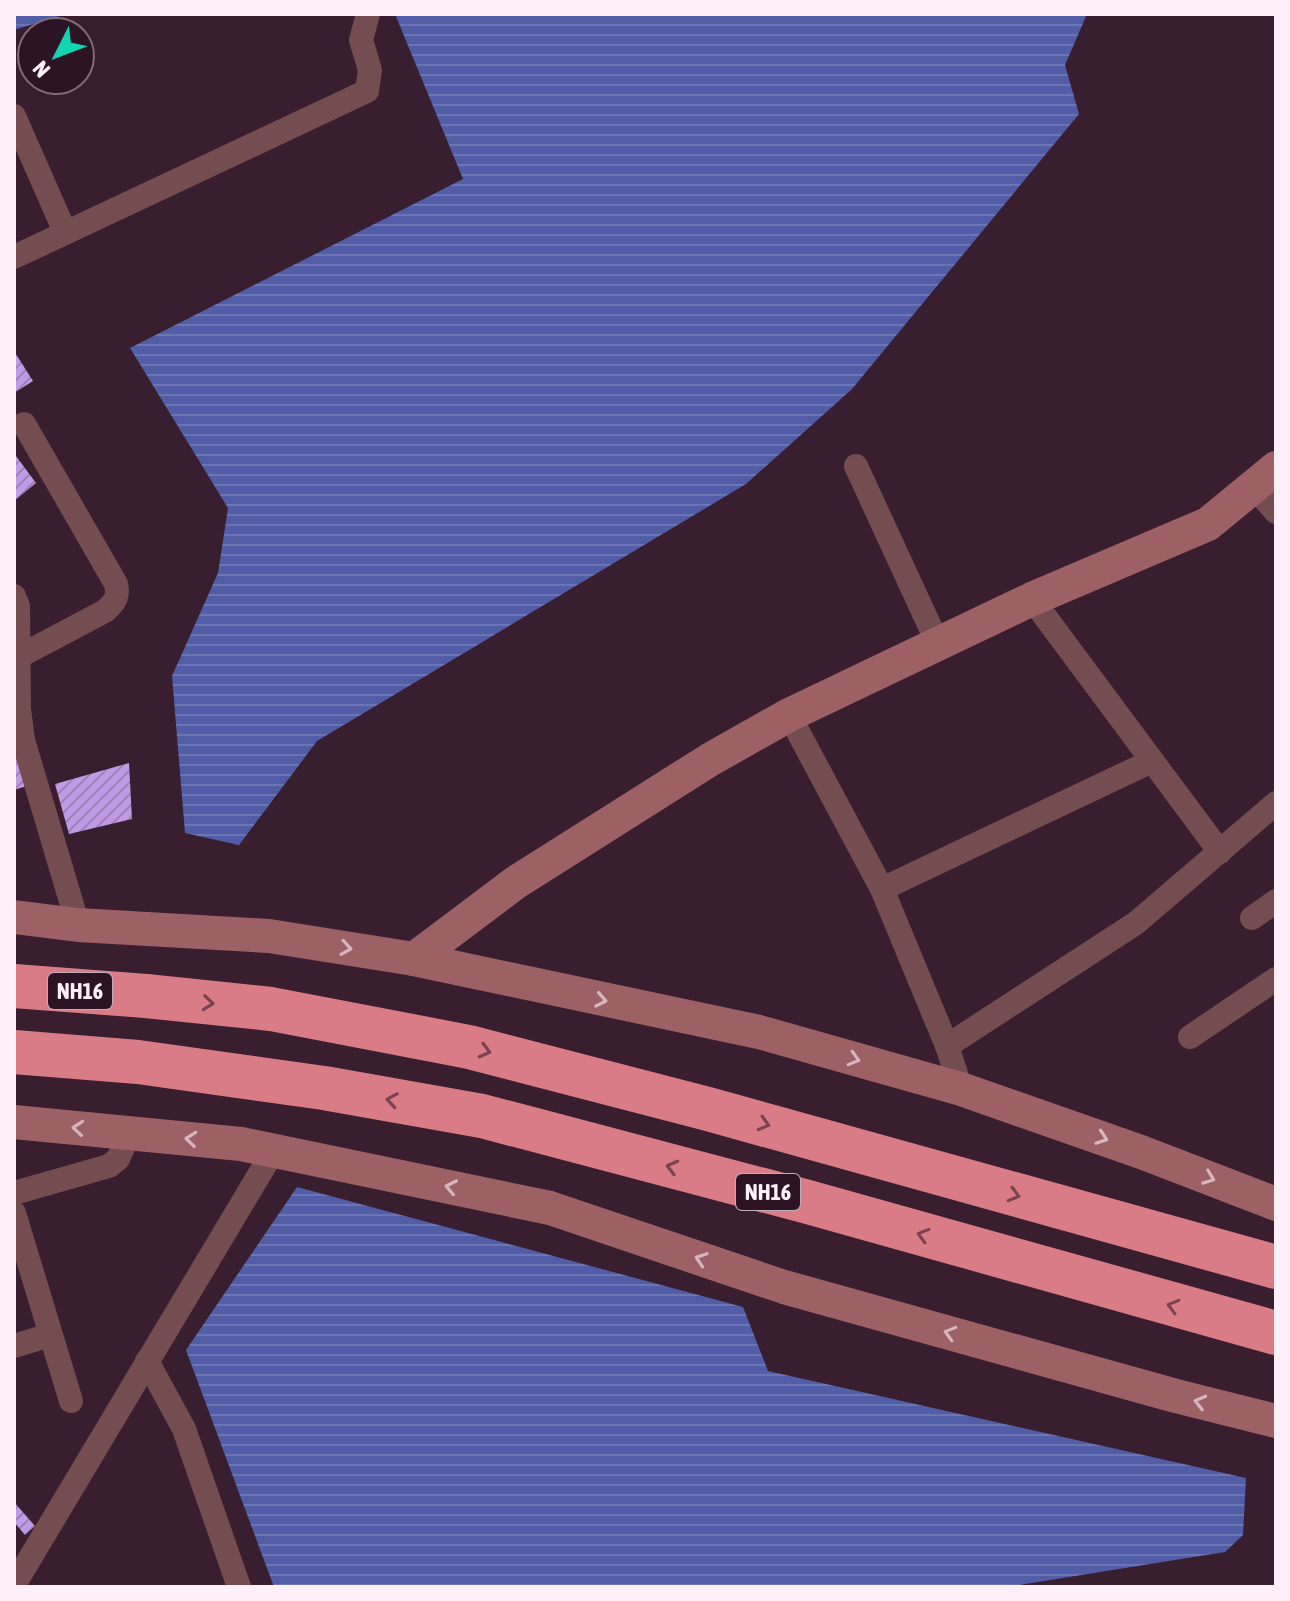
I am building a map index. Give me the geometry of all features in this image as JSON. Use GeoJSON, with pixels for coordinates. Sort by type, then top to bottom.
{"type":"FeatureCollection","features":[{"type":"Feature","properties":{"kind":"highway","name":"NH16"},"geometry":{"type":"LineString","coordinates":[[14,986],[271,1009],[484,1050],[1276,1267]]}},
{"type":"Feature","properties":{"kind":"highway","name":"NH16"},"geometry":{"type":"LineString","coordinates":[[14,1052],[138,1062],[482,1116],[808,1202],[1276,1333]]}},
{"type":"Feature","properties":{"kind":"street"},"geometry":{"type":"LineString","coordinates":[[14,257],[367,91],[370,70],[361,40],[368,14]]}},
{"type":"Feature","properties":{"kind":"street"},"geometry":{"type":"LineString","coordinates":[[14,116],[65,232]]}},
{"type":"Feature","properties":{"kind":"street"},"geometry":{"type":"LineString","coordinates":[[20,656],[105,611],[114,603],[118,593],[116,584],[24,424]]}},
{"type":"Feature","properties":{"kind":"street"},"geometry":{"type":"LineString","coordinates":[[856,466],[938,644]]}},
{"type":"Feature","properties":{"kind":"street"},"geometry":{"type":"LineString","coordinates":[[414,959],[515,883],[711,759],[789,715],[1032,599],[1208,524],[1269,489]]}},
{"type":"Feature","properties":{"kind":"street"},"geometry":{"type":"LineString","coordinates":[[14,596],[18,606],[19,709],[23,740],[78,925]]}},
{"type":"Feature","properties":{"kind":"street"},"geometry":{"type":"LineString","coordinates":[[1032,599],[1220,852]]}},
{"type":"Feature","properties":{"kind":"street"},"geometry":{"type":"LineString","coordinates":[[789,715],[882,889],[947,1046],[961,1089]]}},
{"type":"Feature","properties":{"kind":"street"},"geometry":{"type":"LineString","coordinates":[[882,889],[1152,761]]}},
{"type":"Feature","properties":{"kind":"street"},"geometry":{"type":"LineString","coordinates":[[947,1046],[1136,923],[1276,803]]}},
{"type":"Feature","properties":{"kind":"street"},"geometry":{"type":"LineString","coordinates":[[1252,918],[1276,901]]}},
{"type":"Feature","properties":{"kind":"street"},"geometry":{"type":"LineString","coordinates":[[14,917],[78,925],[269,936],[414,959],[759,1032],[961,1089],[1141,1152],[1276,1204]]}},
{"type":"Feature","properties":{"kind":"street"},"geometry":{"type":"LineString","coordinates":[[1190,1037],[1276,979]]}},
{"type":"Feature","properties":{"kind":"street"},"geometry":{"type":"LineString","coordinates":[[14,1122],[257,1147],[550,1208],[784,1287],[1276,1421]]}},
{"type":"Feature","properties":{"kind":"street"},"geometry":{"type":"LineString","coordinates":[[14,1193],[109,1166],[118,1159],[136,1133]]}},
{"type":"Feature","properties":{"kind":"street"},"geometry":{"type":"LineString","coordinates":[[14,1585],[147,1361],[257,1147]]}},
{"type":"Feature","properties":{"kind":"street"},"geometry":{"type":"LineString","coordinates":[[14,1213],[71,1401]]}},
{"type":"Feature","properties":{"kind":"street"},"geometry":{"type":"LineString","coordinates":[[14,1346],[50,1335]]}},
{"type":"Feature","properties":{"kind":"street"},"geometry":{"type":"LineString","coordinates":[[147,1361],[184,1429],[239,1587]]}},
{"type":"Feature","properties":{"kind":"water"},"geometry":{"type":"Polygon","coordinates":[[[14,14],[66,14],[16,16],[14,30],[14,14]]]}},
{"type":"Feature","properties":{"kind":"water"},"geometry":{"type":"Polygon","coordinates":[[[395,14],[1087,14],[1065,65],[1079,114],[852,389],[746,484],[317,741],[239,845],[185,833],[172,676],[218,573],[228,508],[130,348],[463,179],[395,14]]]}},
{"type":"Feature","properties":{"kind":"water"},"geometry":{"type":"Polygon","coordinates":[[[297,1187],[743,1307],[768,1371],[1246,1478],[1243,1535],[1225,1552],[1006,1587],[274,1587],[186,1350],[297,1187]]]}},
{"type":"Feature","properties":{"kind":"building"},"geometry":{"type":"Polygon","coordinates":[[[14,351],[33,381],[14,393],[14,351]]]}},
{"type":"Feature","properties":{"kind":"building"},"geometry":{"type":"Polygon","coordinates":[[[14,457],[36,483],[14,501],[14,457]]]}},
{"type":"Feature","properties":{"kind":"building"},"geometry":{"type":"Polygon","coordinates":[[[14,735],[33,784],[14,790],[14,735]]]}},
{"type":"Feature","properties":{"kind":"building"},"geometry":{"type":"Polygon","coordinates":[[[129,763],[132,819],[69,834],[55,784],[129,763]]]}},
{"type":"Feature","properties":{"kind":"building"},"geometry":{"type":"Polygon","coordinates":[[[14,1502],[35,1526],[25,1535],[14,1522],[14,1502]]]}}]}
